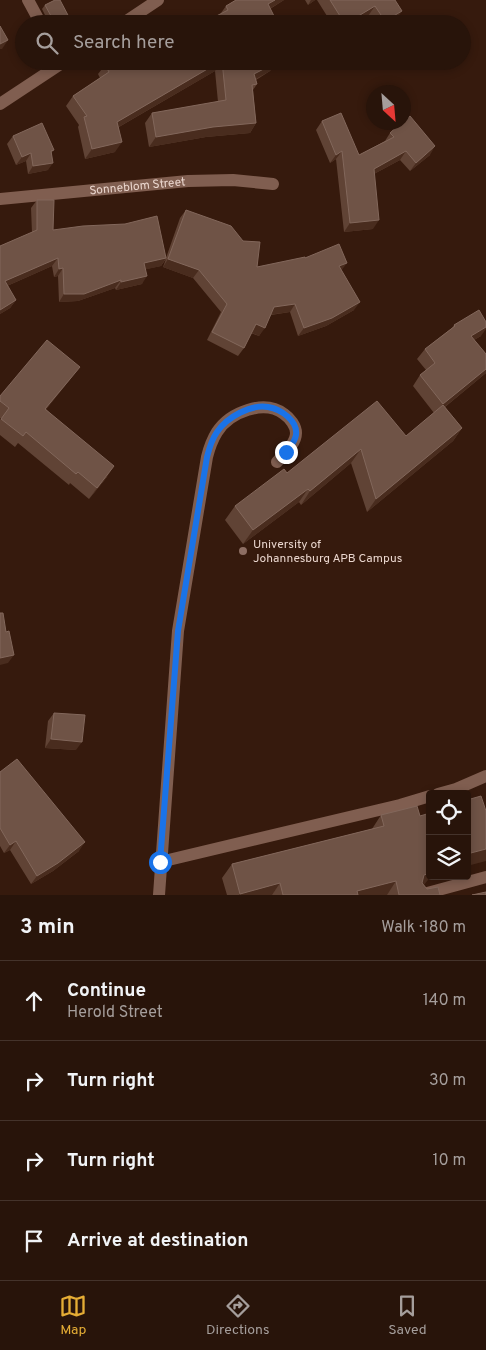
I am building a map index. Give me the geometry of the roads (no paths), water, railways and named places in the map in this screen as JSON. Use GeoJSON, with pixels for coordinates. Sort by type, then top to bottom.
{"type":"FeatureCollection","features":[{"type":"Feature","properties":{"kind":"street"},"geometry":{"type":"LineString","coordinates":[[28,0],[36,15]]}},
{"type":"Feature","properties":{"kind":"street"},"geometry":{"type":"LineString","coordinates":[[136,15],[158,0]]}},
{"type":"Feature","properties":{"kind":"street"},"geometry":{"type":"LineString","coordinates":[[0,104],[51,70]]}},
{"type":"Feature","properties":{"kind":"street","name":"Sonneblom Street"},"geometry":{"type":"LineString","coordinates":[[0,199],[188,181],[233,180],[273,184]]}},
{"type":"Feature","properties":{"kind":"street"},"geometry":{"type":"LineString","coordinates":[[159,895],[178,631],[207,457],[217,432],[235,416],[247,410],[267,407],[279,410],[289,418],[295,427],[294,443],[277,462]]}},
{"type":"Feature","properties":{"kind":"street"},"geometry":{"type":"LineString","coordinates":[[452,790],[486,776]]}},
{"type":"Feature","properties":{"kind":"street"},"geometry":{"type":"LineString","coordinates":[[160,862],[392,807],[426,797]]}},
{"type":"Feature","properties":{"kind":"street"},"geometry":{"type":"LineString","coordinates":[[420,895],[486,877]]}},
{"type":"Feature","properties":{"kind":"place","name":"University of Johannesburg APB Campus"},"geometry":{"type":"Point","coordinates":[243,551]}}]}
